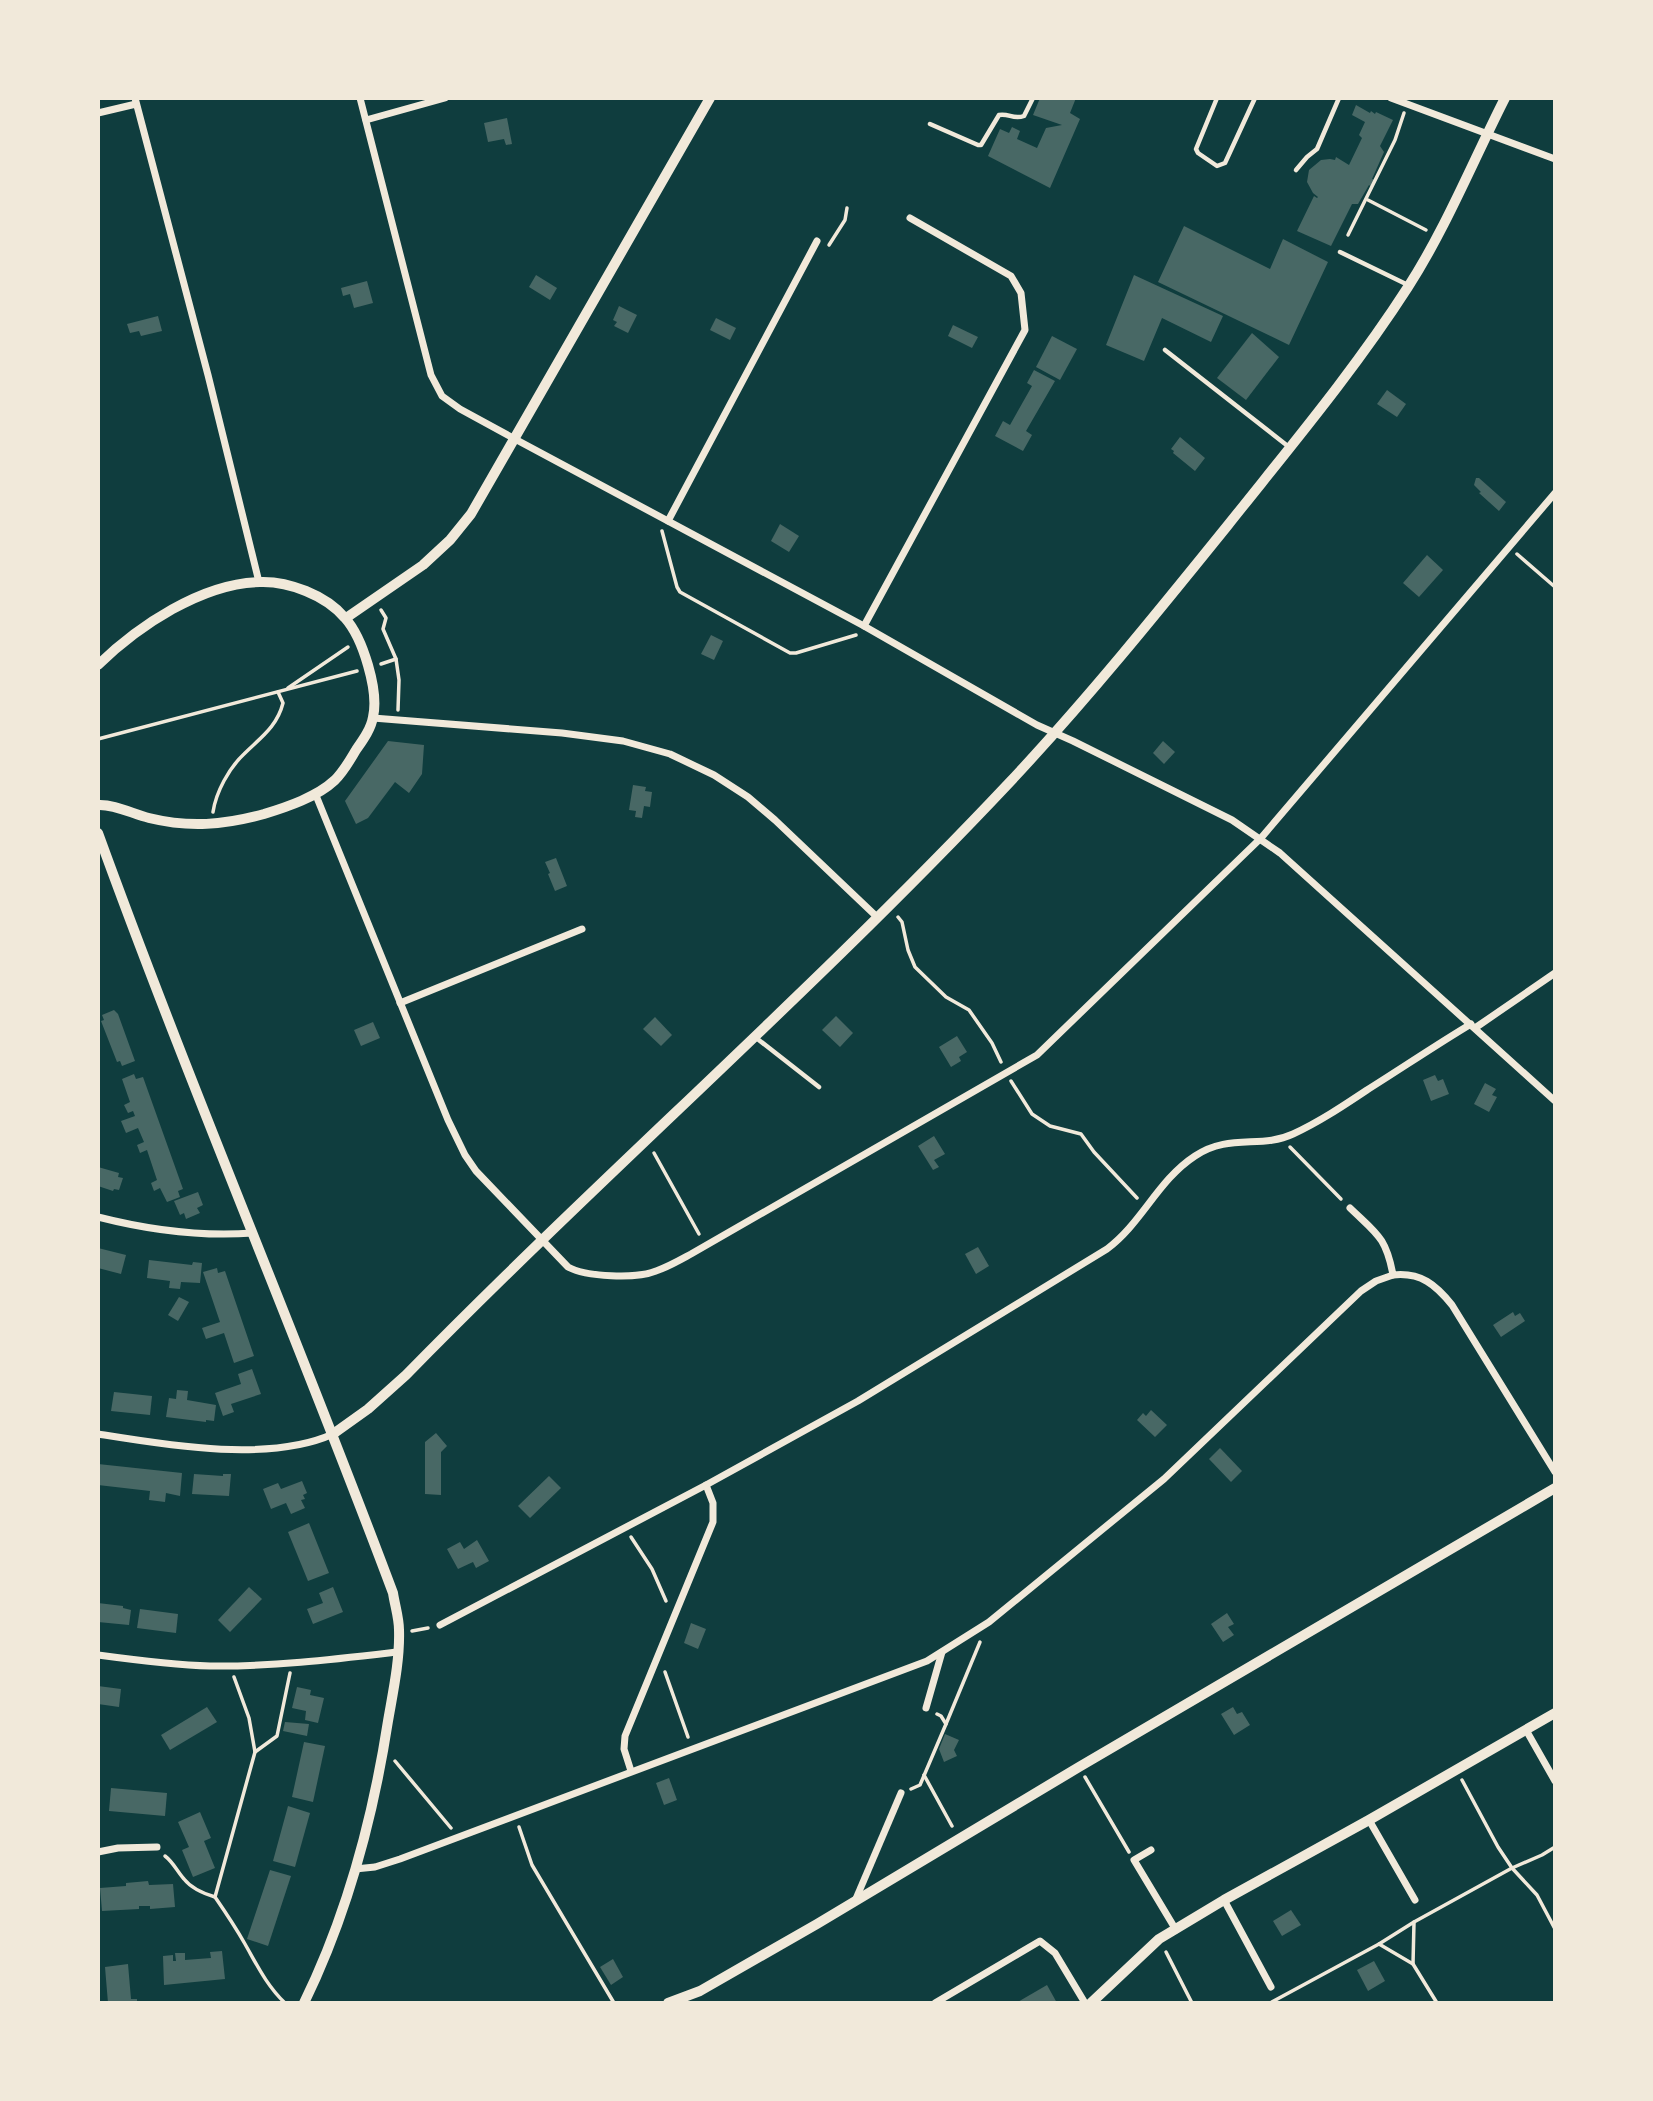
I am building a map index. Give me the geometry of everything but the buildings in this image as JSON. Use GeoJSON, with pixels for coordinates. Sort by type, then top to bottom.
{"type":"FeatureCollection","features":[{"type":"Feature","properties":{"kind":"street"},"geometry":{"type":"LineString","coordinates":[[360,98],[431,375],[442,396],[513,438],[864,626],[1037,726],[1232,820],[1261,838],[1555,1101]]}},
{"type":"Feature","properties":{"kind":"street"},"geometry":{"type":"LineString","coordinates":[[366,120],[445,98]]}},
{"type":"Feature","properties":{"kind":"street"},"geometry":{"type":"LineString","coordinates":[[346,618],[423,565],[450,540],[471,514],[710,98]]}},
{"type":"Feature","properties":{"kind":"street"},"geometry":{"type":"LineString","coordinates":[[1391,98],[1555,159]]}},
{"type":"Feature","properties":{"kind":"street"},"geometry":{"type":"LineString","coordinates":[[98,1434],[171,1444],[251,1450],[302,1445],[333,1434],[368,1409],[406,1375],[877,917],[957,837],[1054,733],[1339,387],[1408,286],[1437,235],[1505,98]]}},
{"type":"Feature","properties":{"kind":"street"},"geometry":{"type":"LineString","coordinates":[[98,113],[135,101],[208,375],[259,582]]}},
{"type":"Feature","properties":{"kind":"street"},"geometry":{"type":"LineString","coordinates":[[864,626],[1024,330],[1021,293],[1011,276],[909,218]]}},
{"type":"Feature","properties":{"kind":"street"},"geometry":{"type":"LineString","coordinates":[[667,521],[817,241]]}},
{"type":"Feature","properties":{"kind":"street"},"geometry":{"type":"LineString","coordinates":[[315,793],[448,1120],[475,1171],[568,1267],[577,1272],[606,1274],[641,1275],[654,1272],[706,1245],[1037,1055],[1261,838],[1555,493]]}},
{"type":"Feature","properties":{"kind":"street"},"geometry":{"type":"LineString","coordinates":[[98,664],[129,637],[169,611],[221,589],[259,582],[297,588],[334,607],[346,618],[369,668],[373,687],[373,718],[365,736],[341,773],[315,793],[267,813],[213,824],[178,824],[98,805]]}},
{"type":"Feature","properties":{"kind":"street"},"geometry":{"type":"LineString","coordinates":[[373,718],[573,734],[623,741],[670,754],[714,775],[748,797],[877,917]]}},
{"type":"Feature","properties":{"kind":"street"},"geometry":{"type":"LineString","coordinates":[[98,833],[393,1594],[399,1632],[384,1748],[372,1810],[328,1947],[304,2003]]}},
{"type":"Feature","properties":{"kind":"street"},"geometry":{"type":"LineString","coordinates":[[400,1003],[582,929]]}},
{"type":"Feature","properties":{"kind":"street"},"geometry":{"type":"LineString","coordinates":[[440,1625],[706,1485],[858,1401],[1107,1249],[1131,1227],[1171,1175],[1197,1154],[1228,1142],[1282,1139],[1324,1118],[1555,973]]}},
{"type":"Feature","properties":{"kind":"street"},"geometry":{"type":"LineString","coordinates":[[1350,1208],[1383,1240],[1394,1275]]}},
{"type":"Feature","properties":{"kind":"street"},"geometry":{"type":"LineString","coordinates":[[98,1217],[187,1233],[253,1233]]}},
{"type":"Feature","properties":{"kind":"street"},"geometry":{"type":"LineString","coordinates":[[355,1869],[382,1865],[459,1838],[631,1771],[908,1669],[942,1652],[989,1622],[1174,1471],[1361,1291],[1370,1284],[1394,1275],[1419,1276],[1439,1289],[1468,1329],[1555,1472]]}},
{"type":"Feature","properties":{"kind":"street"},"geometry":{"type":"LineString","coordinates":[[631,1771],[624,1749],[625,1736],[713,1522],[713,1503],[706,1485]]}},
{"type":"Feature","properties":{"kind":"street"},"geometry":{"type":"LineString","coordinates":[[668,2003],[700,1991],[854,1902],[1555,1488]]}},
{"type":"Feature","properties":{"kind":"street"},"geometry":{"type":"LineString","coordinates":[[98,1655],[187,1665],[230,1666],[397,1652]]}},
{"type":"Feature","properties":{"kind":"street"},"geometry":{"type":"LineString","coordinates":[[926,1708],[942,1652]]}},
{"type":"Feature","properties":{"kind":"street"},"geometry":{"type":"LineString","coordinates":[[935,2003],[1040,1941],[1055,1954],[1088,2003],[1160,1940],[1224,1900],[1555,1713]]}},
{"type":"Feature","properties":{"kind":"street"},"geometry":{"type":"LineString","coordinates":[[1526,1730],[1555,1781]]}},
{"type":"Feature","properties":{"kind":"street"},"geometry":{"type":"LineString","coordinates":[[854,1902],[901,1793]]}},
{"type":"Feature","properties":{"kind":"street"},"geometry":{"type":"LineString","coordinates":[[1369,1820],[1415,1900]]}},
{"type":"Feature","properties":{"kind":"street"},"geometry":{"type":"LineString","coordinates":[[98,1852],[118,1848],[157,1847]]}},
{"type":"Feature","properties":{"kind":"street"},"geometry":{"type":"LineString","coordinates":[[1151,1850],[1134,1860],[1176,1930]]}},
{"type":"Feature","properties":{"kind":"street"},"geometry":{"type":"LineString","coordinates":[[1224,1900],[1271,1987]]}},
{"type":"Feature","properties":{"kind":"lane"},"geometry":{"type":"LineString","coordinates":[[930,124],[981,145],[999,115],[1014,118],[1024,116],[1033,98]]}},
{"type":"Feature","properties":{"kind":"lane"},"geometry":{"type":"LineString","coordinates":[[1217,98],[1196,149],[1217,166],[1225,163],[1255,98]]}},
{"type":"Feature","properties":{"kind":"lane"},"geometry":{"type":"LineString","coordinates":[[1296,170],[1317,149],[1339,98]]}},
{"type":"Feature","properties":{"kind":"lane"},"geometry":{"type":"LineString","coordinates":[[1340,252],[1408,286]]}},
{"type":"Feature","properties":{"kind":"lane"},"geometry":{"type":"LineString","coordinates":[[1165,350],[1290,448]]}},
{"type":"Feature","properties":{"kind":"lane"},"geometry":{"type":"LineString","coordinates":[[754,1036],[819,1087]]}},
{"type":"Feature","properties":{"kind":"path"},"geometry":{"type":"LineString","coordinates":[[1348,235],[1395,140],[1407,104]]}},
{"type":"Feature","properties":{"kind":"path"},"geometry":{"type":"LineString","coordinates":[[1367,200],[1437,235]]}},
{"type":"Feature","properties":{"kind":"path"},"geometry":{"type":"LineString","coordinates":[[817,241],[829,245],[845,220],[847,208]]}},
{"type":"Feature","properties":{"kind":"path"},"geometry":{"type":"LineString","coordinates":[[658,516],[680,593],[790,653],[872,631]]}},
{"type":"Feature","properties":{"kind":"path"},"geometry":{"type":"LineString","coordinates":[[1510,547],[1555,587]]}},
{"type":"Feature","properties":{"kind":"path"},"geometry":{"type":"LineString","coordinates":[[374,599],[386,618],[383,629],[396,659],[399,680],[398,719]]}},
{"type":"Feature","properties":{"kind":"path"},"geometry":{"type":"LineString","coordinates":[[286,690],[358,640]]}},
{"type":"Feature","properties":{"kind":"path"},"geometry":{"type":"LineString","coordinates":[[98,739],[369,668]]}},
{"type":"Feature","properties":{"kind":"path"},"geometry":{"type":"LineString","coordinates":[[213,824],[213,808],[223,784],[243,754],[261,740],[277,719],[283,703],[278,692]]}},
{"type":"Feature","properties":{"kind":"path"},"geometry":{"type":"LineString","coordinates":[[890,904],[902,922],[915,967],[946,997],[970,1010],[1032,1114],[1050,1126],[1080,1134],[1134,1194]]}},
{"type":"Feature","properties":{"kind":"path"},"geometry":{"type":"LineString","coordinates":[[1282,1139],[1350,1208]]}},
{"type":"Feature","properties":{"kind":"path"},"geometry":{"type":"LineString","coordinates":[[647,1140],[706,1245]]}},
{"type":"Feature","properties":{"kind":"path"},"geometry":{"type":"LineString","coordinates":[[625,1527],[652,1569],[673,1619]]}},
{"type":"Feature","properties":{"kind":"path"},"geometry":{"type":"LineString","coordinates":[[901,1793],[920,1786],[989,1622]]}},
{"type":"Feature","properties":{"kind":"path"},"geometry":{"type":"LineString","coordinates":[[399,1632],[440,1625]]}},
{"type":"Feature","properties":{"kind":"path"},"geometry":{"type":"LineString","coordinates":[[659,1653],[692,1749]]}},
{"type":"Feature","properties":{"kind":"path"},"geometry":{"type":"LineString","coordinates":[[255,1752],[277,1736],[292,1662]]}},
{"type":"Feature","properties":{"kind":"path"},"geometry":{"type":"LineString","coordinates":[[215,1897],[255,1752],[250,1718],[230,1666]]}},
{"type":"Feature","properties":{"kind":"path"},"geometry":{"type":"LineString","coordinates":[[926,1708],[942,1716],[946,1724]]}},
{"type":"Feature","properties":{"kind":"path"},"geometry":{"type":"LineString","coordinates":[[384,1748],[459,1838]]}},
{"type":"Feature","properties":{"kind":"path"},"geometry":{"type":"LineString","coordinates":[[1079,1767],[1134,1860]]}},
{"type":"Feature","properties":{"kind":"path"},"geometry":{"type":"LineString","coordinates":[[1457,1770],[1498,1847],[1512,1868],[1537,1895],[1555,1929]]}},
{"type":"Feature","properties":{"kind":"path"},"geometry":{"type":"LineString","coordinates":[[924,1775],[961,1839]]}},
{"type":"Feature","properties":{"kind":"path"},"geometry":{"type":"LineString","coordinates":[[515,1816],[532,1865],[614,2003]]}},
{"type":"Feature","properties":{"kind":"path"},"geometry":{"type":"LineString","coordinates":[[157,1847],[190,1885],[215,1897],[234,1925],[264,1980],[285,2003]]}},
{"type":"Feature","properties":{"kind":"path"},"geometry":{"type":"LineString","coordinates":[[1270,2003],[1512,1868],[1555,1847]]}},
{"type":"Feature","properties":{"kind":"path"},"geometry":{"type":"LineString","coordinates":[[1413,1964],[1414,1922]]}},
{"type":"Feature","properties":{"kind":"path"},"geometry":{"type":"LineString","coordinates":[[1160,1940],[1192,2003]]}},
{"type":"Feature","properties":{"kind":"path"},"geometry":{"type":"LineString","coordinates":[[1379,1944],[1413,1964],[1437,2003]]}}]}
